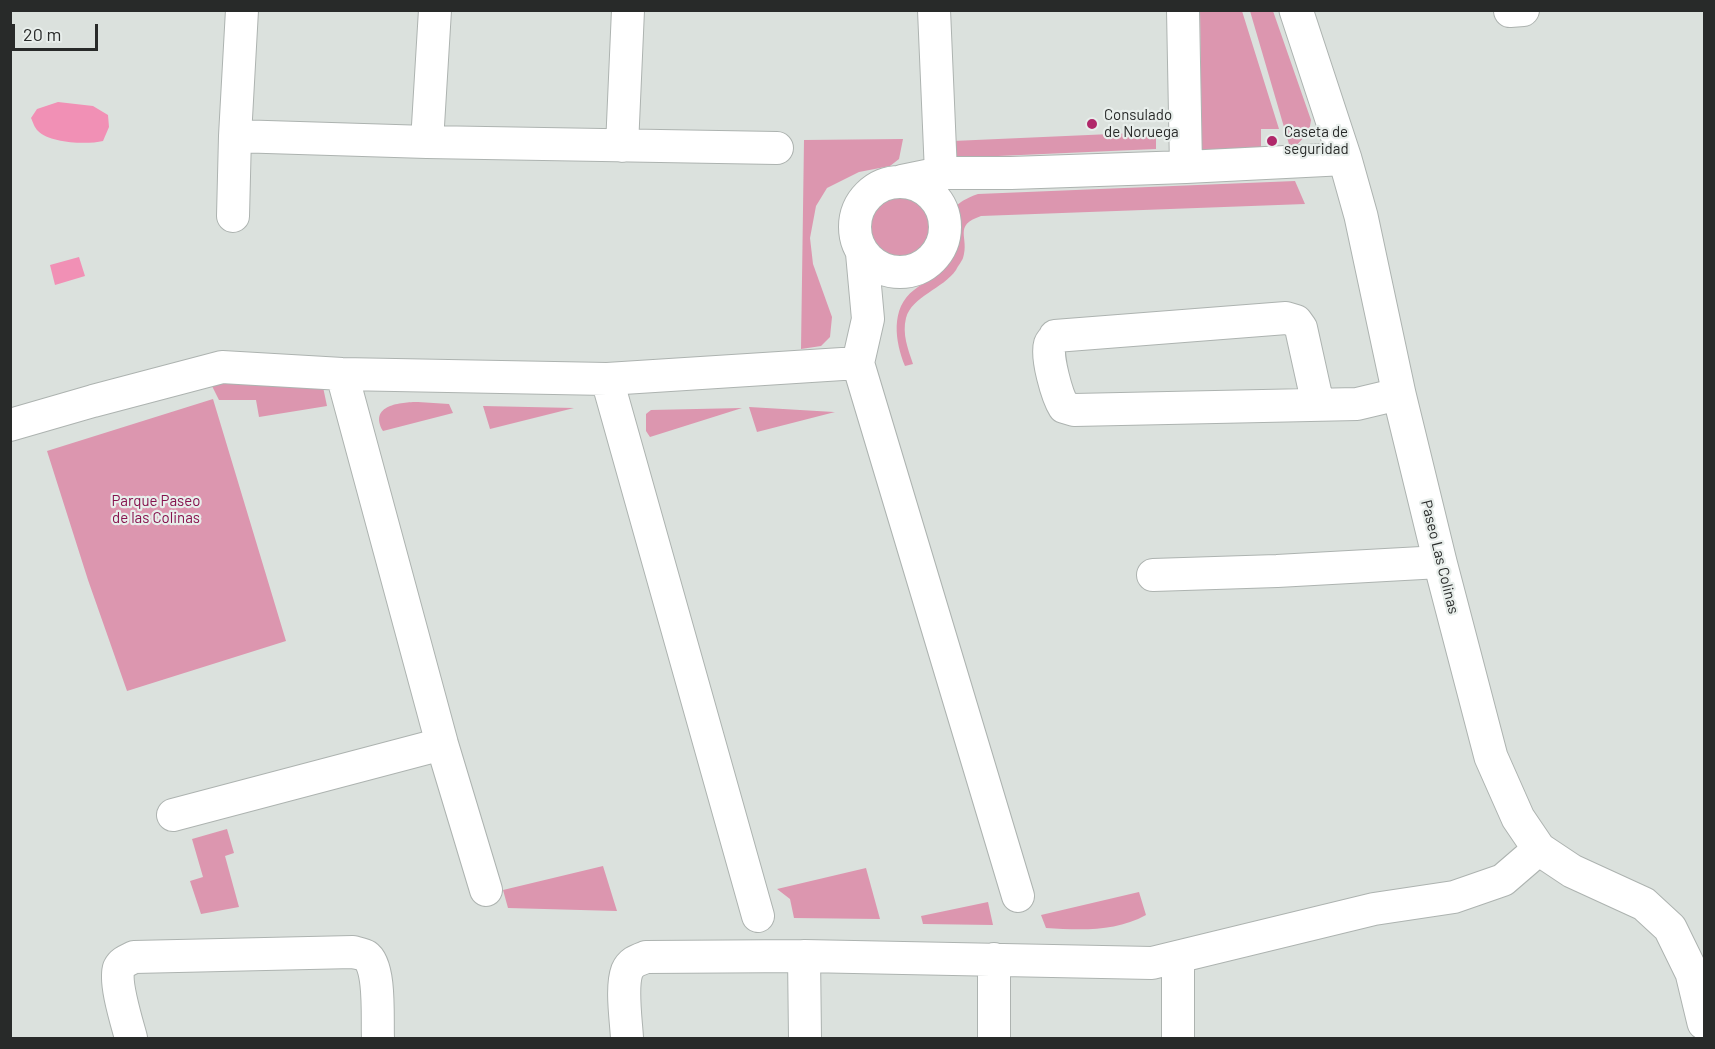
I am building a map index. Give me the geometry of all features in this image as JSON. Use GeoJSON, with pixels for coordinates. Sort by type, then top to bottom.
{"type":"FeatureCollection","features":[{"type":"Feature","properties":{"kind":"street"},"geometry":{"type":"LineString","coordinates":[[233,216],[242,10]]}},
{"type":"Feature","properties":{"kind":"street"},"geometry":{"type":"LineString","coordinates":[[427,142],[435,10]]}},
{"type":"Feature","properties":{"kind":"street"},"geometry":{"type":"LineString","coordinates":[[622,146],[628,10]]}},
{"type":"Feature","properties":{"kind":"street"},"geometry":{"type":"LineString","coordinates":[[934,10],[954,173],[942,209]]}},
{"type":"Feature","properties":{"kind":"street"},"geometry":{"type":"LineString","coordinates":[[1183,10],[1186,167]]}},
{"type":"Feature","properties":{"kind":"street","name":"Paseo Las Colinas"},"geometry":{"type":"LineString","coordinates":[[1296,10],[1345,159],[1361,216],[1440,562],[1491,757],[1518,818],[1539,849],[1572,871],[1644,904],[1670,928],[1692,973],[1704,1023]]}},
{"type":"Feature","properties":{"kind":"street"},"geometry":{"type":"LineString","coordinates":[[1510,11],[1523,10]]}},
{"type":"Feature","properties":{"kind":"street"},"geometry":{"type":"LineString","coordinates":[[235,136],[777,148]]}},
{"type":"Feature","properties":{"kind":"street"},"geometry":{"type":"LineString","coordinates":[[1018,896],[858,363],[868,318],[862,253],[856,240],[854,225],[861,205],[874,189],[888,183],[954,173],[1186,167],[1345,159]]}},
{"type":"Feature","properties":{"kind":"street"},"geometry":{"type":"LineString","coordinates":[[862,253],[882,269],[908,272],[932,259],[940,248],[945,236],[942,209],[926,189],[902,181]]}},
{"type":"Feature","properties":{"kind":"street"},"geometry":{"type":"LineString","coordinates":[[868,318],[908,272]]}},
{"type":"Feature","properties":{"kind":"street"},"geometry":{"type":"LineString","coordinates":[[1318,405],[1301,328],[1296,321],[1286,318],[1055,336],[1050,345],[1059,398],[1064,407],[1074,410],[1318,405],[1357,404],[1400,394]]}},
{"type":"Feature","properties":{"kind":"street"},"geometry":{"type":"LineString","coordinates":[[10,425],[222,368],[342,374],[607,379],[858,363]]}},
{"type":"Feature","properties":{"kind":"street"},"geometry":{"type":"LineString","coordinates":[[342,374],[442,744],[486,890]]}},
{"type":"Feature","properties":{"kind":"street"},"geometry":{"type":"LineString","coordinates":[[607,379],[758,916]]}},
{"type":"Feature","properties":{"kind":"street"},"geometry":{"type":"LineString","coordinates":[[1153,575],[1289,571],[1440,562]]}},
{"type":"Feature","properties":{"kind":"street"},"geometry":{"type":"LineString","coordinates":[[173,815],[442,744]]}},
{"type":"Feature","properties":{"kind":"street"},"geometry":{"type":"LineString","coordinates":[[627,1038],[625,982],[628,969],[635,961],[646,957],[804,956],[1152,963],[1374,909],[1454,897],[1503,880],[1539,849]]}},
{"type":"Feature","properties":{"kind":"street"},"geometry":{"type":"LineString","coordinates":[[131,1038],[118,983],[118,969],[124,961],[134,957],[352,952],[367,956],[372,964],[376,981],[378,1038]]}},
{"type":"Feature","properties":{"kind":"street"},"geometry":{"type":"LineString","coordinates":[[804,956],[805,1038]]}},
{"type":"Feature","properties":{"kind":"street"},"geometry":{"type":"LineString","coordinates":[[1178,957],[1178,1038]]}},
{"type":"Feature","properties":{"kind":"street"},"geometry":{"type":"LineString","coordinates":[[994,959],[994,1038]]}},
{"type":"Feature","properties":{"kind":"green space"},"geometry":{"type":"Polygon","coordinates":[[[1200,11],[1242,11],[1279,129],[1261,129],[1261,151],[1202,154],[1200,11]]]}},
{"type":"Feature","properties":{"kind":"green space"},"geometry":{"type":"Polygon","coordinates":[[[1250,11],[1273,11],[1311,120],[1309,132],[1291,151],[1250,11]]]}},
{"type":"Feature","properties":{"kind":"green space"},"geometry":{"type":"Polygon","coordinates":[[[1156,132],[1156,149],[953,158],[953,141],[1156,132]]]}},
{"type":"Feature","properties":{"kind":"green space"},"geometry":{"type":"Polygon","coordinates":[[[903,139],[899,159],[890,166],[859,172],[827,188],[816,206],[810,238],[813,264],[832,317],[830,337],[821,346],[801,349],[804,140],[903,139]]]}},
{"type":"Feature","properties":{"kind":"green space"},"geometry":{"type":"Polygon","coordinates":[[[1295,181],[1305,204],[981,216],[972,220],[964,228],[965,251],[956,270],[909,310],[905,330],[913,364],[905,366],[897,336],[901,306],[906,297],[949,263],[955,248],[952,215],[955,208],[963,201],[978,194],[1295,181]]]}},
{"type":"Feature","properties":{"kind":"green space"},"geometry":{"type":"Polygon","coordinates":[[[893,194],[905,194],[922,203],[929,214],[931,226],[929,238],[922,249],[905,258],[893,258],[881,253],[872,244],[867,232],[867,220],[872,208],[881,199],[893,194]]]}},
{"type":"Feature","properties":{"kind":"green space"},"geometry":{"type":"Polygon","coordinates":[[[318,381],[323,387],[327,406],[259,417],[256,400],[219,400],[210,382],[318,381]]]}},
{"type":"Feature","properties":{"kind":"green space","name":"Parque Paseo de las Colinas"},"geometry":{"type":"Polygon","coordinates":[[[213,399],[286,641],[127,691],[88,580],[47,451],[213,399]]]}},
{"type":"Feature","properties":{"kind":"green space"},"geometry":{"type":"Polygon","coordinates":[[[418,402],[449,404],[453,413],[383,431],[380,416],[383,410],[396,404],[418,402]]]}},
{"type":"Feature","properties":{"kind":"green space"},"geometry":{"type":"Polygon","coordinates":[[[483,406],[574,408],[490,429],[483,406]]]}},
{"type":"Feature","properties":{"kind":"green space"},"geometry":{"type":"Polygon","coordinates":[[[749,407],[834,412],[835,412],[757,432],[749,407]]]}},
{"type":"Feature","properties":{"kind":"green space"},"geometry":{"type":"Polygon","coordinates":[[[742,408],[650,437],[646,431],[646,414],[651,410],[742,408]]]}},
{"type":"Feature","properties":{"kind":"green space"},"geometry":{"type":"Polygon","coordinates":[[[227,829],[234,853],[225,856],[239,907],[201,914],[190,881],[203,877],[192,839],[227,829]]]}},
{"type":"Feature","properties":{"kind":"green space"},"geometry":{"type":"Polygon","coordinates":[[[603,866],[617,911],[508,908],[503,890],[603,866]]]}},
{"type":"Feature","properties":{"kind":"green space"},"geometry":{"type":"Polygon","coordinates":[[[866,868],[880,919],[794,918],[790,899],[777,889],[866,868]]]}},
{"type":"Feature","properties":{"kind":"green space"},"geometry":{"type":"Polygon","coordinates":[[[1139,892],[1146,915],[1134,921],[1110,927],[1098,929],[1046,928],[1041,915],[1139,892]]]}},
{"type":"Feature","properties":{"kind":"green space"},"geometry":{"type":"Polygon","coordinates":[[[988,902],[993,925],[923,924],[921,916],[988,902]]]}},
{"type":"Feature","properties":{"kind":"shaded area"},"geometry":{"type":"Polygon","coordinates":[[[58,102],[93,106],[108,115],[109,127],[103,141],[69,142],[51,138],[38,131],[31,118],[37,109],[58,102]]]}},
{"type":"Feature","properties":{"kind":"shaded area"},"geometry":{"type":"Polygon","coordinates":[[[79,257],[85,276],[55,285],[50,265],[79,257]]]}},
{"type":"Feature","properties":{"kind":"place","name":"Consulado de Noruega"},"geometry":{"type":"Point","coordinates":[1092,124]}},
{"type":"Feature","properties":{"kind":"place","name":"Caseta de seguridad"},"geometry":{"type":"Point","coordinates":[1272,141]}}]}
